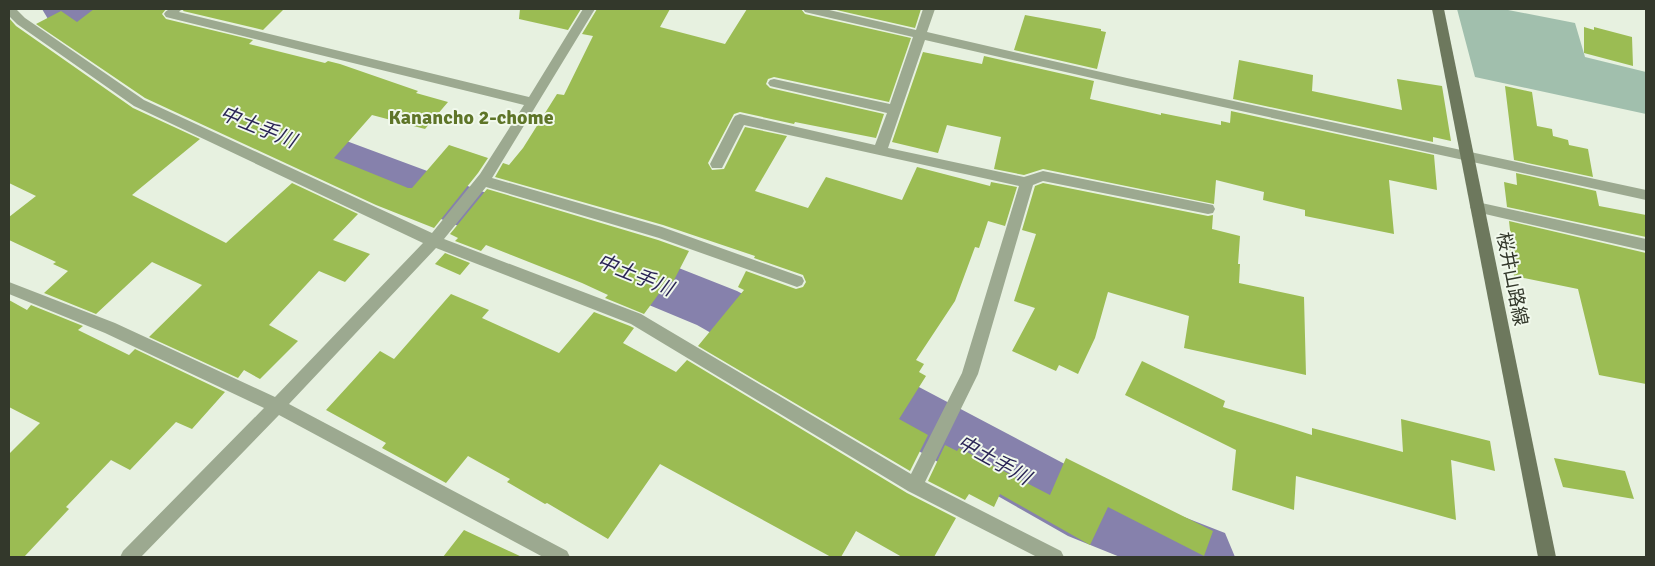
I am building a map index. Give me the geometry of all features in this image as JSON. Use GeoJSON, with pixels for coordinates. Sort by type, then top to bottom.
{"type":"FeatureCollection","features":[{"type":"Feature","properties":{"kind":"main road","name":"桜井山路線"},"geometry":{"type":"LineString","coordinates":[[1438,9],[1547,557]]}},
{"type":"Feature","properties":{"kind":"street"},"geometry":{"type":"LineString","coordinates":[[9,9],[22,21],[138,103],[434,241],[636,320],[915,484],[1056,557]]}},
{"type":"Feature","properties":{"kind":"street"},"geometry":{"type":"LineString","coordinates":[[176,9],[170,14],[532,102]]}},
{"type":"Feature","properties":{"kind":"street"},"geometry":{"type":"LineString","coordinates":[[129,557],[277,406],[434,241],[483,181],[589,9]]}},
{"type":"Feature","properties":{"kind":"street"},"geometry":{"type":"LineString","coordinates":[[809,9],[1127,82],[1646,195]]}},
{"type":"Feature","properties":{"kind":"street"},"geometry":{"type":"LineString","coordinates":[[880,151],[929,9]]}},
{"type":"Feature","properties":{"kind":"street"},"geometry":{"type":"LineString","coordinates":[[774,83],[894,110]]}},
{"type":"Feature","properties":{"kind":"street"},"geometry":{"type":"LineString","coordinates":[[717,164],[740,119],[880,151],[1027,181],[1043,176],[1208,209]]}},
{"type":"Feature","properties":{"kind":"street"},"geometry":{"type":"LineString","coordinates":[[483,181],[662,233],[798,281]]}},
{"type":"Feature","properties":{"kind":"street"},"geometry":{"type":"LineString","coordinates":[[915,484],[970,374],[1027,181]]}},
{"type":"Feature","properties":{"kind":"street"},"geometry":{"type":"LineString","coordinates":[[1477,207],[1646,245]]}},
{"type":"Feature","properties":{"kind":"street"},"geometry":{"type":"LineString","coordinates":[[9,288],[110,328],[277,406],[561,557]]}},
{"type":"Feature","properties":{"kind":"green space"},"geometry":{"type":"Polygon","coordinates":[[[1457,9],[1503,9],[1575,23],[1585,57],[1646,72],[1646,114],[1475,77],[1457,9]]]}},
{"type":"Feature","properties":{"kind":"building"},"geometry":{"type":"Polygon","coordinates":[[[94,9],[166,9],[162,14],[166,19],[253,40],[249,44],[325,63],[328,61],[340,64],[418,91],[416,93],[448,102],[425,129],[372,115],[334,158],[408,188],[412,188],[449,145],[488,158],[434,228],[376,205],[145,98],[36,24],[61,11],[77,22],[94,9]]]}},
{"type":"Feature","properties":{"kind":"building"},"geometry":{"type":"Polygon","coordinates":[[[184,9],[284,9],[263,30],[183,11],[184,9]]]}},
{"type":"Feature","properties":{"kind":"building"},"geometry":{"type":"Polygon","coordinates":[[[520,9],[581,9],[568,30],[519,19],[520,9]]]}},
{"type":"Feature","properties":{"kind":"building"},"geometry":{"type":"Polygon","coordinates":[[[597,9],[670,9],[660,27],[725,44],[747,9],[801,9],[805,14],[911,38],[889,102],[774,77],[768,79],[766,84],[770,88],[884,114],[876,138],[795,122],[794,124],[740,112],[734,114],[708,163],[712,170],[724,169],[745,127],[787,136],[755,191],[808,208],[826,177],[902,200],[917,167],[990,186],[991,182],[1017,187],[1005,226],[988,221],[979,248],[975,247],[955,301],[916,360],[924,364],[919,372],[926,376],[899,419],[928,435],[910,471],[698,346],[744,290],[738,287],[746,271],[796,289],[803,287],[806,282],[803,275],[754,258],[755,256],[663,225],[495,177],[503,163],[509,165],[523,148],[557,94],[564,95],[593,36],[582,34],[597,9]]]}},
{"type":"Feature","properties":{"kind":"building"},"geometry":{"type":"Polygon","coordinates":[[[832,9],[921,9],[915,28],[832,9]]]}},
{"type":"Feature","properties":{"kind":"building"},"geometry":{"type":"Polygon","coordinates":[[[1025,15],[1101,29],[1101,31],[1106,32],[1097,69],[1014,50],[1025,15]]]}},
{"type":"Feature","properties":{"kind":"building"},"geometry":{"type":"Polygon","coordinates":[[[9,18],[16,26],[133,108],[200,139],[132,195],[226,243],[292,183],[358,214],[333,240],[370,254],[345,282],[319,271],[269,325],[298,341],[260,379],[244,370],[238,378],[149,337],[202,285],[152,262],[96,314],[44,293],[68,271],[53,264],[56,262],[9,240],[9,217],[36,196],[9,183],[9,18]]]}},
{"type":"Feature","properties":{"kind":"building"},"geometry":{"type":"Polygon","coordinates":[[[1584,27],[1594,30],[1594,27],[1632,37],[1633,66],[1584,53],[1584,27]]]}},
{"type":"Feature","properties":{"kind":"building"},"geometry":{"type":"Polygon","coordinates":[[[923,52],[982,64],[984,56],[1094,81],[1090,99],[1161,115],[1161,113],[1221,125],[1221,121],[1230,123],[1231,111],[1434,155],[1437,190],[1389,180],[1394,234],[1305,216],[1305,210],[1263,200],[1264,192],[1216,180],[1214,204],[1043,169],[1024,175],[994,169],[1001,137],[947,125],[938,153],[892,142],[923,52]]]}},
{"type":"Feature","properties":{"kind":"building"},"geometry":{"type":"Polygon","coordinates":[[[1239,60],[1313,75],[1312,91],[1402,110],[1397,79],[1442,86],[1451,141],[1433,137],[1433,142],[1233,99],[1239,60]]]}},
{"type":"Feature","properties":{"kind":"building"},"geometry":{"type":"Polygon","coordinates":[[[1505,86],[1532,92],[1537,126],[1552,129],[1553,136],[1568,140],[1569,145],[1588,149],[1593,177],[1514,160],[1505,86]]]}},
{"type":"Feature","properties":{"kind":"building"},"geometry":{"type":"Polygon","coordinates":[[[1516,173],[1596,191],[1599,206],[1646,215],[1646,237],[1507,207],[1504,182],[1517,185],[1516,173]]]}},
{"type":"Feature","properties":{"kind":"building"},"geometry":{"type":"Polygon","coordinates":[[[1043,183],[1208,216],[1213,215],[1212,229],[1240,236],[1239,283],[1304,297],[1306,375],[1184,348],[1189,316],[1108,292],[1095,338],[1078,374],[1059,365],[1056,371],[1012,351],[1035,308],[1014,301],[1036,234],[1022,230],[1035,186],[1043,183]]]}},
{"type":"Feature","properties":{"kind":"building"},"geometry":{"type":"Polygon","coordinates":[[[487,189],[689,251],[673,282],[669,280],[644,314],[605,298],[608,295],[582,283],[486,245],[481,251],[455,241],[458,238],[450,234],[487,189]]]}},
{"type":"Feature","properties":{"kind":"building"},"geometry":{"type":"Polygon","coordinates":[[[1509,221],[1646,253],[1646,384],[1599,375],[1578,289],[1514,276],[1509,248],[1512,248],[1509,221]]]}},
{"type":"Feature","properties":{"kind":"building"},"geometry":{"type":"Polygon","coordinates":[[[445,253],[470,263],[460,275],[435,264],[445,253]]]}},
{"type":"Feature","properties":{"kind":"building"},"geometry":{"type":"Polygon","coordinates":[[[451,294],[489,310],[482,318],[559,353],[594,312],[630,326],[634,328],[623,343],[676,372],[687,360],[907,493],[956,518],[934,557],[902,557],[856,531],[841,557],[831,557],[660,464],[608,539],[507,482],[510,479],[468,456],[446,483],[382,448],[386,443],[326,410],[380,351],[394,359],[451,294]]]}},
{"type":"Feature","properties":{"kind":"building"},"geometry":{"type":"Polygon","coordinates":[[[9,300],[27,310],[31,305],[83,326],[78,330],[129,355],[135,349],[225,392],[192,429],[176,422],[130,470],[111,460],[66,507],[69,509],[24,557],[9,557],[9,454],[40,423],[9,407],[9,300]]]}},
{"type":"Feature","properties":{"kind":"building"},"geometry":{"type":"Polygon","coordinates":[[[1142,361],[1225,401],[1223,407],[1312,435],[1312,428],[1403,452],[1401,419],[1490,441],[1495,471],[1451,460],[1456,520],[1296,476],[1294,510],[1232,490],[1236,450],[1125,395],[1142,361]]]}},
{"type":"Feature","properties":{"kind":"building"},"geometry":{"type":"Polygon","coordinates":[[[945,445],[957,451],[959,448],[1050,495],[1066,458],[1213,531],[1204,556],[1108,507],[1090,545],[1000,494],[994,507],[969,494],[965,500],[928,481],[945,445]]]}},
{"type":"Feature","properties":{"kind":"building"},"geometry":{"type":"Polygon","coordinates":[[[1554,458],[1625,471],[1634,499],[1563,487],[1554,458]]]}},
{"type":"Feature","properties":{"kind":"building"},"geometry":{"type":"Polygon","coordinates":[[[464,530],[522,557],[443,557],[464,530]]]}},
{"type":"Feature","properties":{"kind":"waterway","name":"中土手川"},"geometry":{"type":"LineString","coordinates":[[64,9],[142,65]]}},
{"type":"Feature","properties":{"kind":"waterway","name":"中土手川"},"geometry":{"type":"LineString","coordinates":[[263,128],[500,220],[717,308],[1091,513],[1201,557]]}},
{"type":"Feature","properties":{"kind":"district","name":"Kanancho 2-chome"},"geometry":{"type":"Point","coordinates":[471,117]}}]}
